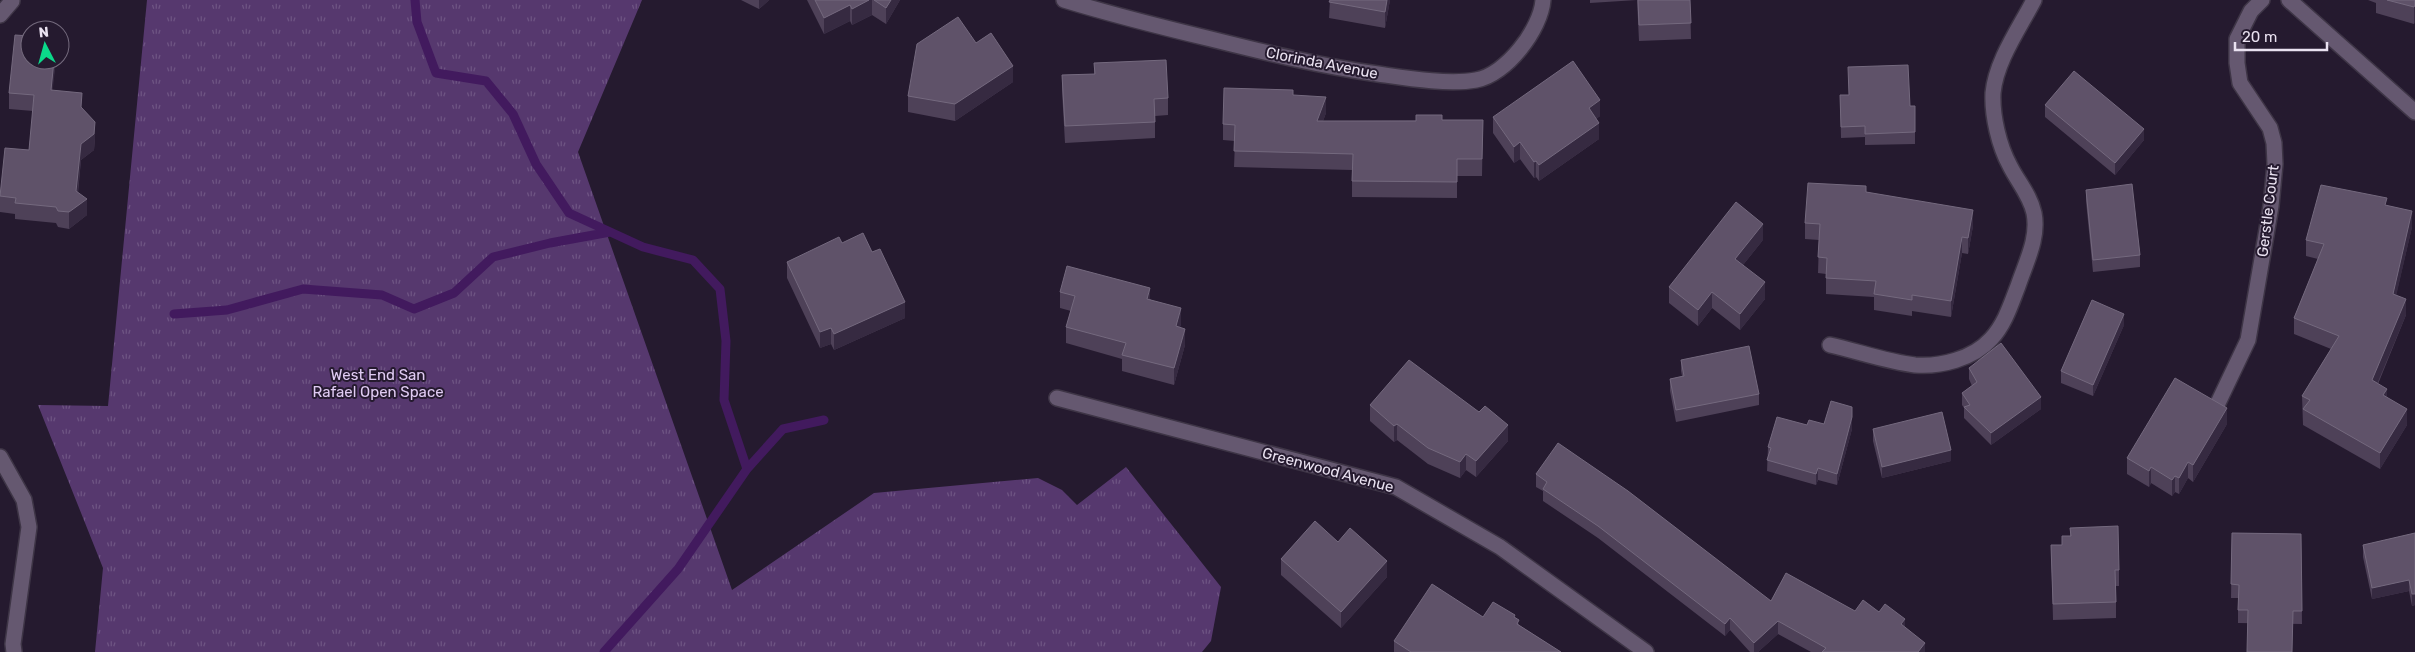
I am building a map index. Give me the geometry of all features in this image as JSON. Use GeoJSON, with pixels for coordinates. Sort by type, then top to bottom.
{"type":"FeatureCollection","features":[{"type":"Feature","properties":{"kind":"street","name":"Clorinda Avenue"},"geometry":{"type":"LineString","coordinates":[[1064,0],[1112,15],[1318,66],[1424,80],[1476,80],[1496,71],[1522,48],[1542,11],[1543,0]]}},
{"type":"Feature","properties":{"kind":"street"},"geometry":{"type":"LineString","coordinates":[[1830,345],[1914,365],[1936,365],[1965,358],[1991,340],[2008,313],[2036,235],[2030,198],[2009,165],[2002,145],[1995,117],[1993,94],[1997,73],[2034,0]]}},
{"type":"Feature","properties":{"kind":"street","name":"Gerstle Court"},"geometry":{"type":"LineString","coordinates":[[2218,402],[2248,340],[2272,206],[2275,164],[2274,143],[2270,128],[2240,84],[2237,62],[2237,39],[2251,11],[2262,0]]}},
{"type":"Feature","properties":{"kind":"street"},"geometry":{"type":"LineString","coordinates":[[2289,0],[2415,112]]}},
{"type":"Feature","properties":{"kind":"street"},"geometry":{"type":"LineString","coordinates":[[0,15],[12,1]]}},
{"type":"Feature","properties":{"kind":"street","name":"Greenwood Avenue"},"geometry":{"type":"LineString","coordinates":[[1057,398],[1396,488],[1500,547],[1646,652]]}},
{"type":"Feature","properties":{"kind":"street"},"geometry":{"type":"LineString","coordinates":[[0,457],[24,500],[29,527],[13,644],[14,652]]}},
{"type":"Feature","properties":{"kind":"green space","name":"West End San Rafael Open Space"},"geometry":{"type":"Polygon","coordinates":[[[147,0],[642,0],[578,152],[732,590],[874,493],[1038,478],[1062,490],[1077,505],[1126,467],[1221,587],[1211,641],[1202,652],[95,652],[103,568],[38,405],[108,406],[147,0]]]}},
{"type":"Feature","properties":{"kind":"building"},"geometry":{"type":"Polygon","coordinates":[[[815,0],[869,0],[852,9],[850,5],[824,18],[815,0]]]}},
{"type":"Feature","properties":{"kind":"building"},"geometry":{"type":"Polygon","coordinates":[[[874,0],[891,0],[886,8],[874,0]]]}},
{"type":"Feature","properties":{"kind":"building"},"geometry":{"type":"Polygon","coordinates":[[[1330,0],[1387,0],[1385,12],[1329,2],[1330,0]]]}},
{"type":"Feature","properties":{"kind":"building"},"geometry":{"type":"Polygon","coordinates":[[[1638,0],[1690,0],[1691,23],[1639,25],[1638,0]]]}},
{"type":"Feature","properties":{"kind":"building"},"geometry":{"type":"Polygon","coordinates":[[[2387,0],[2415,0],[2415,5],[2414,7],[2387,0]]]}},
{"type":"Feature","properties":{"kind":"building"},"geometry":{"type":"Polygon","coordinates":[[[958,17],[976,43],[991,33],[1013,66],[955,104],[908,96],[917,44],[958,17]]]}},
{"type":"Feature","properties":{"kind":"building"},"geometry":{"type":"Polygon","coordinates":[[[15,35],[20,35],[20,70],[53,70],[51,90],[82,93],[81,107],[95,122],[94,134],[81,144],[76,191],[87,199],[69,212],[58,211],[56,207],[15,203],[16,198],[0,196],[5,148],[29,150],[34,95],[9,93],[15,35]]]}},
{"type":"Feature","properties":{"kind":"building"},"geometry":{"type":"Polygon","coordinates":[[[1166,60],[1168,98],[1154,99],[1155,122],[1065,126],[1062,75],[1095,74],[1094,63],[1166,60]]]}},
{"type":"Feature","properties":{"kind":"building"},"geometry":{"type":"Polygon","coordinates":[[[1573,61],[1600,100],[1589,108],[1599,123],[1539,165],[1536,161],[1534,162],[1520,142],[1514,147],[1493,117],[1573,61]]]}},
{"type":"Feature","properties":{"kind":"building"},"geometry":{"type":"Polygon","coordinates":[[[1908,65],[1910,106],[1915,106],[1915,132],[1865,134],[1865,126],[1841,127],[1840,95],[1849,95],[1848,67],[1908,65]]]}},
{"type":"Feature","properties":{"kind":"building"},"geometry":{"type":"Polygon","coordinates":[[[2074,71],[2144,129],[2115,163],[2045,105],[2074,71]]]}},
{"type":"Feature","properties":{"kind":"building"},"geometry":{"type":"Polygon","coordinates":[[[1224,88],[1293,90],[1293,95],[1326,97],[1317,121],[1416,121],[1416,115],[1442,115],[1442,120],[1483,120],[1482,159],[1457,159],[1457,182],[1352,181],[1353,154],[1234,151],[1235,125],[1223,124],[1224,88]]]}},
{"type":"Feature","properties":{"kind":"building"},"geometry":{"type":"Polygon","coordinates":[[[1808,183],[1866,186],[1866,192],[1973,210],[1968,238],[1962,237],[1951,301],[1912,295],[1912,300],[1874,294],[1876,281],[1826,278],[1827,258],[1818,257],[1820,224],[1805,223],[1808,183]]]}},
{"type":"Feature","properties":{"kind":"building"},"geometry":{"type":"Polygon","coordinates":[[[2132,184],[2140,255],[2093,260],[2086,190],[2132,184]]]}},
{"type":"Feature","properties":{"kind":"building"},"geometry":{"type":"Polygon","coordinates":[[[2321,185],[2387,198],[2385,205],[2412,211],[2393,294],[2406,299],[2372,380],[2387,389],[2383,395],[2407,409],[2380,453],[2303,409],[2310,400],[2302,396],[2339,336],[2294,318],[2324,244],[2306,240],[2321,185]]]}},
{"type":"Feature","properties":{"kind":"building"},"geometry":{"type":"Polygon","coordinates":[[[1736,202],[1763,224],[1735,259],[1765,282],[1740,314],[1712,292],[1698,310],[1669,287],[1736,202]]]}},
{"type":"Feature","properties":{"kind":"building"},"geometry":{"type":"Polygon","coordinates":[[[863,233],[872,252],[880,249],[905,302],[834,334],[831,328],[820,332],[787,262],[839,237],[842,243],[863,233]]]}},
{"type":"Feature","properties":{"kind":"building"},"geometry":{"type":"Polygon","coordinates":[[[1067,266],[1150,288],[1147,299],[1181,308],[1176,326],[1185,329],[1174,368],[1122,355],[1126,343],[1066,327],[1075,296],[1060,292],[1067,266]]]}},
{"type":"Feature","properties":{"kind":"building"},"geometry":{"type":"Polygon","coordinates":[[[2092,300],[2124,314],[2093,385],[2061,371],[2092,300]]]}},
{"type":"Feature","properties":{"kind":"building"},"geometry":{"type":"Polygon","coordinates":[[[2001,343],[2041,397],[1991,433],[1964,407],[1970,405],[1962,393],[1977,382],[1969,368],[2001,343]]]}},
{"type":"Feature","properties":{"kind":"building"},"geometry":{"type":"Polygon","coordinates":[[[1749,346],[1759,394],[1676,410],[1670,379],[1684,376],[1681,360],[1749,346]]]}},
{"type":"Feature","properties":{"kind":"building"},"geometry":{"type":"Polygon","coordinates":[[[1409,360],[1479,412],[1485,406],[1508,425],[1476,461],[1466,454],[1460,462],[1428,448],[1397,424],[1394,426],[1370,405],[1409,360]]]}},
{"type":"Feature","properties":{"kind":"building"},"geometry":{"type":"Polygon","coordinates":[[[2175,378],[2227,408],[2193,465],[2188,462],[2179,478],[2175,476],[2172,480],[2151,467],[2149,471],[2127,458],[2175,378]]]}},
{"type":"Feature","properties":{"kind":"building"},"geometry":{"type":"Polygon","coordinates":[[[1831,401],[1852,407],[1852,417],[1837,474],[1818,468],[1816,474],[1767,460],[1771,448],[1768,447],[1777,417],[1807,425],[1809,420],[1824,424],[1831,401]]]}},
{"type":"Feature","properties":{"kind":"building"},"geometry":{"type":"Polygon","coordinates":[[[1942,412],[1951,450],[1882,467],[1873,429],[1942,412]]]}},
{"type":"Feature","properties":{"kind":"building"},"geometry":{"type":"Polygon","coordinates":[[[1558,443],[1628,491],[1771,601],[1786,573],[1855,611],[1863,600],[1879,612],[1885,604],[1905,619],[1901,624],[1925,643],[1918,652],[1822,652],[1826,648],[1778,621],[1754,643],[1730,618],[1725,624],[1598,526],[1543,489],[1547,482],[1536,474],[1558,443]]]}},
{"type":"Feature","properties":{"kind":"building"},"geometry":{"type":"Polygon","coordinates":[[[1315,521],[1338,542],[1350,528],[1387,561],[1341,612],[1281,559],[1315,521]]]}},
{"type":"Feature","properties":{"kind":"building"},"geometry":{"type":"Polygon","coordinates":[[[2118,526],[2119,570],[2115,570],[2116,602],[2053,604],[2051,545],[2062,545],[2062,536],[2071,536],[2070,528],[2118,526]]]}},
{"type":"Feature","properties":{"kind":"building"},"geometry":{"type":"Polygon","coordinates":[[[2232,533],[2301,534],[2302,611],[2293,611],[2292,652],[2247,652],[2248,610],[2238,610],[2239,585],[2231,584],[2232,533]]]}},
{"type":"Feature","properties":{"kind":"building"},"geometry":{"type":"Polygon","coordinates":[[[2415,533],[2415,594],[2412,594],[2409,580],[2372,588],[2363,545],[2415,533]]]}},
{"type":"Feature","properties":{"kind":"building"},"geometry":{"type":"Polygon","coordinates":[[[1432,584],[1483,617],[1493,602],[1515,615],[1514,617],[1519,620],[1517,624],[1561,652],[1411,652],[1394,641],[1432,584]]]}},
{"type":"Feature","properties":{"kind":"waterway"},"geometry":{"type":"LineString","coordinates":[[415,0],[417,22],[436,73],[486,81],[513,114],[536,164],[569,213],[643,247],[693,260],[720,289],[726,341],[724,400],[747,469]]}},
{"type":"Feature","properties":{"kind":"waterway"},"geometry":{"type":"LineString","coordinates":[[174,314],[227,310],[303,289],[382,295],[414,309],[454,293],[493,257],[550,243],[610,232]]}},
{"type":"Feature","properties":{"kind":"waterway"},"geometry":{"type":"LineString","coordinates":[[604,652],[678,569],[747,469],[783,429],[824,420]]}}]}
